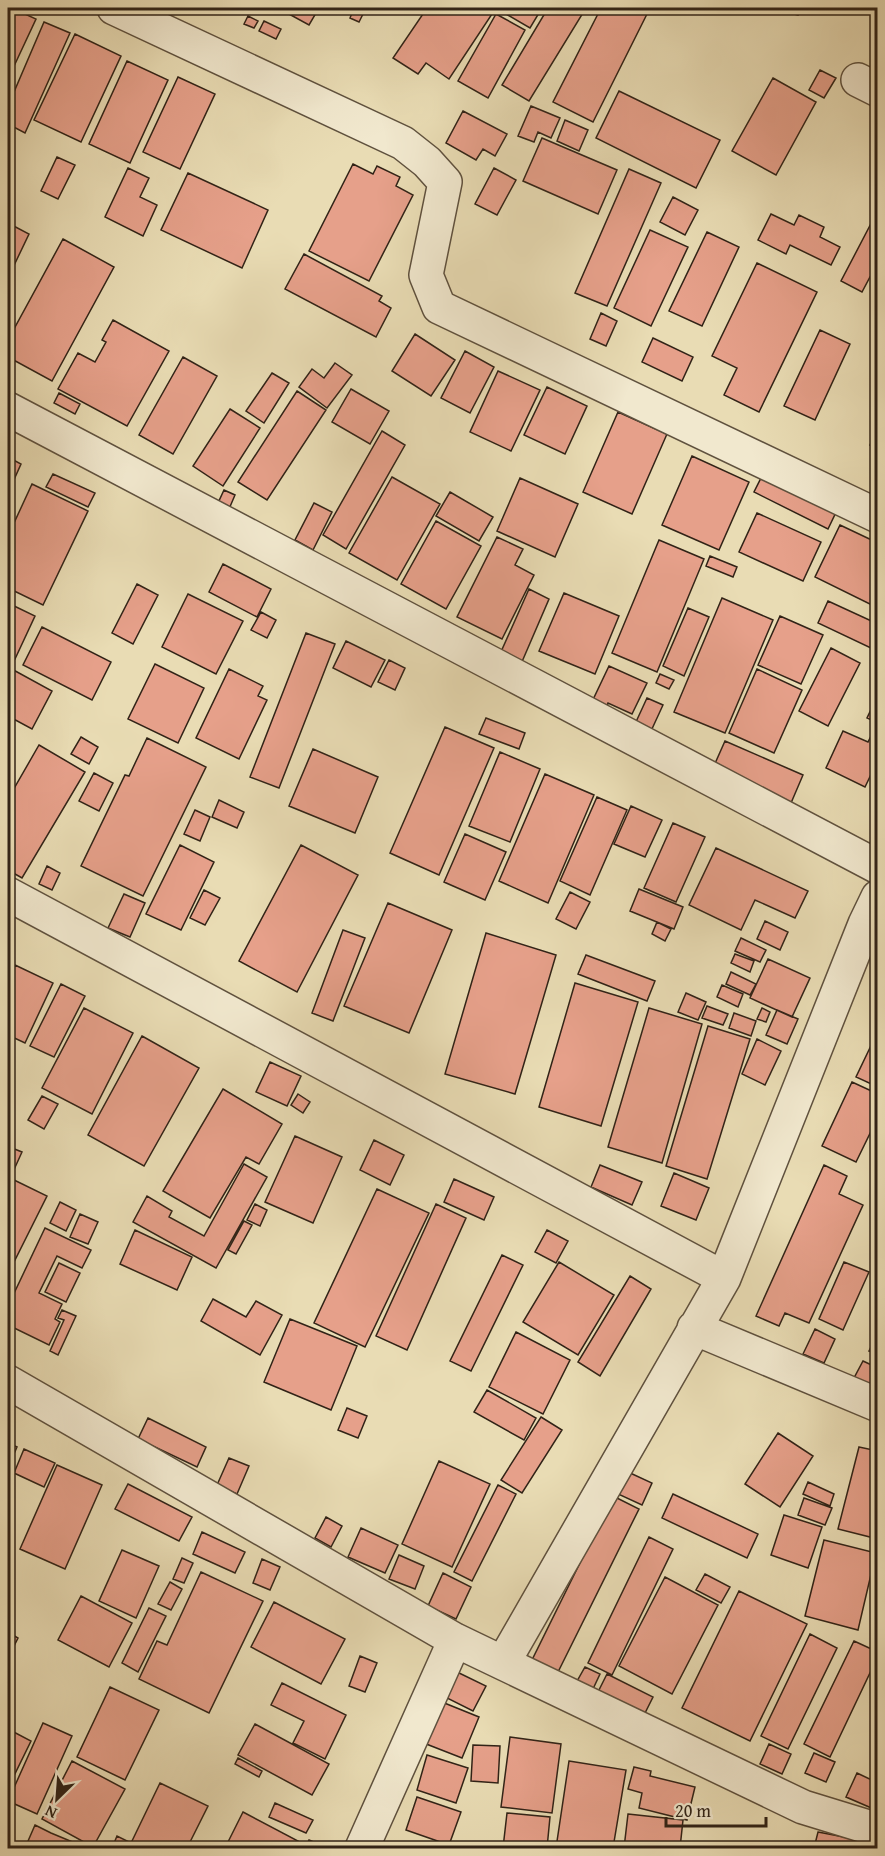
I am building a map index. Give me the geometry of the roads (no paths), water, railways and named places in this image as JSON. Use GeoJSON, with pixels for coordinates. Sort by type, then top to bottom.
{"type":"FeatureCollection","features":[{"type":"Feature","properties":{"kind":"street"},"geometry":{"type":"LineString","coordinates":[[114,8],[403,143],[427,162],[445,182],[426,275],[439,307],[878,516]]}},
{"type":"Feature","properties":{"kind":"street"},"geometry":{"type":"LineString","coordinates":[[8,409],[878,867]]}},
{"type":"Feature","properties":{"kind":"street"},"geometry":{"type":"LineString","coordinates":[[8,894],[724,1278]]}},
{"type":"Feature","properties":{"kind":"street"},"geometry":{"type":"LineString","coordinates":[[503,1663],[724,1278],[873,917]]}},
{"type":"Feature","properties":{"kind":"street"},"geometry":{"type":"LineString","coordinates":[[694,1328],[878,1405]]}},
{"type":"Feature","properties":{"kind":"street"},"geometry":{"type":"LineString","coordinates":[[8,1382],[455,1640],[803,1808],[878,1830]]}},
{"type":"Feature","properties":{"kind":"street"},"geometry":{"type":"LineString","coordinates":[[362,1848],[455,1640]]}}]}
